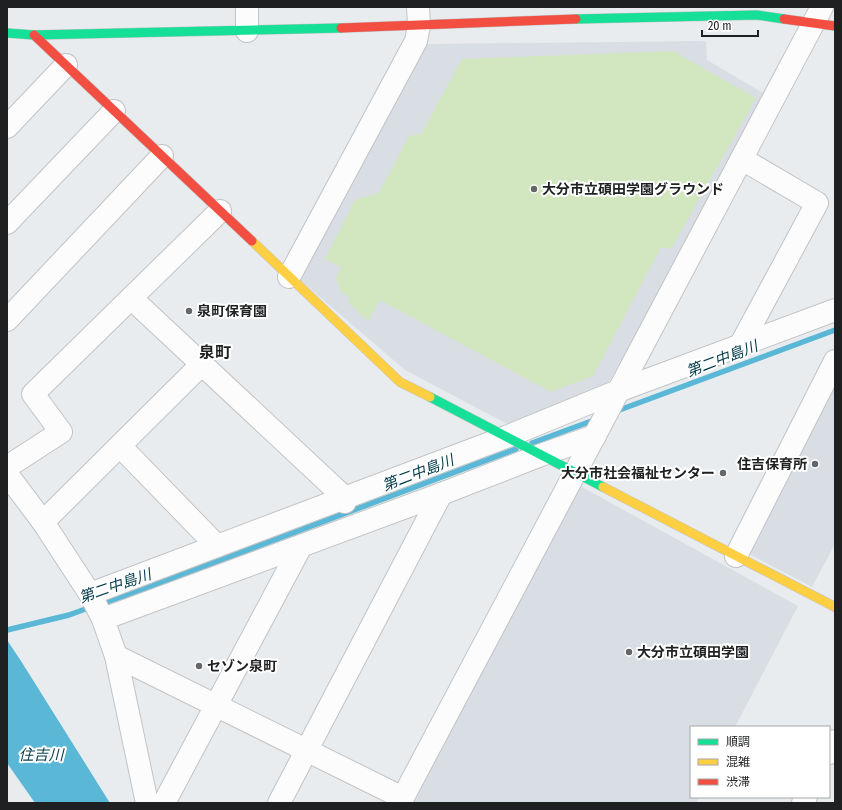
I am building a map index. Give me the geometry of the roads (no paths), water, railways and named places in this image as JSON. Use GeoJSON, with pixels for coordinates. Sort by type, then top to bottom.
{"type":"FeatureCollection","features":[{"type":"Feature","properties":{"kind":"street"},"geometry":{"type":"LineString","coordinates":[[246,7],[247,31]]}},
{"type":"Feature","properties":{"kind":"street"},"geometry":{"type":"LineString","coordinates":[[7,33],[34,35],[247,31],[418,16],[676,12],[757,15],[786,13],[824,18],[742,159],[401,800],[307,751],[116,656]]}},
{"type":"Feature","properties":{"kind":"street"},"geometry":{"type":"LineString","coordinates":[[289,277],[416,41],[418,16]]}},
{"type":"Feature","properties":{"kind":"street"},"geometry":{"type":"LineString","coordinates":[[34,35],[400,382],[835,608]]}},
{"type":"Feature","properties":{"kind":"street"},"geometry":{"type":"LineString","coordinates":[[7,127],[66,65]]}},
{"type":"Feature","properties":{"kind":"street"},"geometry":{"type":"LineString","coordinates":[[7,223],[114,111]]}},
{"type":"Feature","properties":{"kind":"street"},"geometry":{"type":"LineString","coordinates":[[7,320],[162,156]]}},
{"type":"Feature","properties":{"kind":"street"},"geometry":{"type":"LineString","coordinates":[[740,346],[817,203],[742,159]]}},
{"type":"Feature","properties":{"kind":"street"},"geometry":{"type":"LineString","coordinates":[[7,467],[61,432],[33,394],[220,211]]}},
{"type":"Feature","properties":{"kind":"street"},"geometry":{"type":"LineString","coordinates":[[131,298],[345,499]]}},
{"type":"Feature","properties":{"kind":"street"},"geometry":{"type":"LineString","coordinates":[[90,594],[509,438],[740,346],[835,310]]}},
{"type":"Feature","properties":{"kind":"street"},"geometry":{"type":"LineString","coordinates":[[736,556],[835,361]]}},
{"type":"Feature","properties":{"kind":"street"},"geometry":{"type":"LineString","coordinates":[[43,522],[202,364]]}},
{"type":"Feature","properties":{"kind":"street"},"geometry":{"type":"LineString","coordinates":[[102,619],[441,494],[536,453],[597,432]]}},
{"type":"Feature","properties":{"kind":"street"},"geometry":{"type":"LineString","coordinates":[[120,446],[217,546]]}},
{"type":"Feature","properties":{"kind":"street"},"geometry":{"type":"LineString","coordinates":[[7,474],[43,522],[90,594],[102,619],[116,656],[148,803]]}},
{"type":"Feature","properties":{"kind":"street"},"geometry":{"type":"LineString","coordinates":[[279,803],[441,494]]}},
{"type":"Feature","properties":{"kind":"street"},"geometry":{"type":"LineString","coordinates":[[164,803],[301,546]]}},
{"type":"Feature","properties":{"kind":"street"},"geometry":{"type":"LineString","coordinates":[[830,751],[835,741]]}},
{"type":"Feature","properties":{"kind":"water","name":"住吉川"},"geometry":{"type":"Polygon","coordinates":[[[7,640],[110,803],[35,803],[7,763],[7,640]]]}},
{"type":"Feature","properties":{"kind":"waterway","name":"第二中島川"},"geometry":{"type":"LineString","coordinates":[[614,412],[835,330]]}},
{"type":"Feature","properties":{"kind":"waterway","name":"第二中島川"},"geometry":{"type":"LineString","coordinates":[[532,443],[597,419]]}},
{"type":"Feature","properties":{"kind":"waterway","name":"第二中島川"},"geometry":{"type":"LineString","coordinates":[[101,604],[516,449]]}},
{"type":"Feature","properties":{"kind":"waterway","name":"第二中島川"},"geometry":{"type":"LineString","coordinates":[[7,630],[69,615],[91,607]]}},
{"type":"Feature","properties":{"kind":"place","name":"大分市立碩田学園グラウンド"},"geometry":{"type":"Point","coordinates":[534,189]}},
{"type":"Feature","properties":{"kind":"place","name":"泉町保育園"},"geometry":{"type":"Point","coordinates":[189,311]}},
{"type":"Feature","properties":{"kind":"place","name":"住吉保育所"},"geometry":{"type":"Point","coordinates":[815,464]}},
{"type":"Feature","properties":{"kind":"place","name":"大分市社会福祉センター"},"geometry":{"type":"Point","coordinates":[723,473]}},
{"type":"Feature","properties":{"kind":"place","name":"大分市立碩田学園"},"geometry":{"type":"Point","coordinates":[629,652]}},
{"type":"Feature","properties":{"kind":"place","name":"セゾン泉町"},"geometry":{"type":"Point","coordinates":[199,666]}},
{"type":"Feature","properties":{"kind":"district","name":"泉町"},"geometry":{"type":"Point","coordinates":[215,352]}}]}
